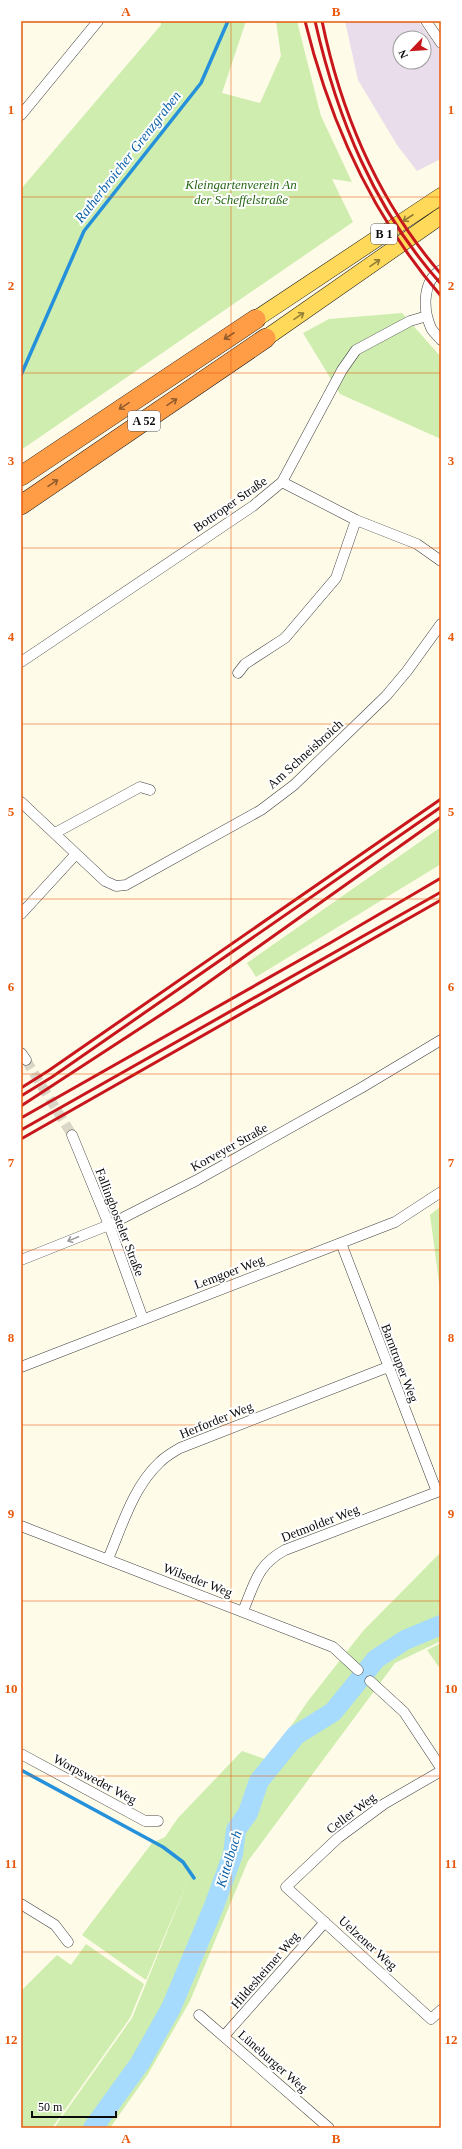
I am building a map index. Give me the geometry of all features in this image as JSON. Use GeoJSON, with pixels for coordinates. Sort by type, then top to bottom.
{"type":"FeatureCollection","features":[{"type":"Feature","properties":{"kind":"highway","name":"A 52"},"geometry":{"type":"LineString","coordinates":[[21,476],[256,319]]}},
{"type":"Feature","properties":{"kind":"highway","name":"A 52"},"geometry":{"type":"LineString","coordinates":[[21,505],[266,338]]}},
{"type":"Feature","properties":{"kind":"main road","name":"B 1"},"geometry":{"type":"LineString","coordinates":[[256,319],[441,196]]}},
{"type":"Feature","properties":{"kind":"main road","name":"B 1"},"geometry":{"type":"LineString","coordinates":[[266,338],[441,216]]}},
{"type":"Feature","properties":{"kind":"street"},"geometry":{"type":"LineString","coordinates":[[21,115],[98,21]]}},
{"type":"Feature","properties":{"kind":"street"},"geometry":{"type":"LineString","coordinates":[[426,21],[441,43]]}},
{"type":"Feature","properties":{"kind":"street"},"geometry":{"type":"LineString","coordinates":[[441,270],[432,279],[428,288],[426,300],[427,316],[432,330],[441,340]]}},
{"type":"Feature","properties":{"kind":"street","name":"Bottroper Straße"},"geometry":{"type":"LineString","coordinates":[[21,662],[253,506],[282,482],[342,370],[353,353],[410,321],[427,316]]}},
{"type":"Feature","properties":{"kind":"street"},"geometry":{"type":"LineString","coordinates":[[282,482],[356,520],[417,544],[441,561]]}},
{"type":"Feature","properties":{"kind":"street"},"geometry":{"type":"LineString","coordinates":[[238,673],[245,664],[285,638],[336,578],[356,520]]}},
{"type":"Feature","properties":{"kind":"street","name":"Am Schneisbroich"},"geometry":{"type":"LineString","coordinates":[[21,802],[105,881],[116,886],[126,885],[261,810],[294,785],[386,696],[407,671],[441,624]]}},
{"type":"Feature","properties":{"kind":"street"},"geometry":{"type":"LineString","coordinates":[[55,833],[140,787],[150,790]]}},
{"type":"Feature","properties":{"kind":"street"},"geometry":{"type":"LineString","coordinates":[[21,914],[76,854]]}},
{"type":"Feature","properties":{"kind":"street","name":"Korveyer Straße"},"geometry":{"type":"LineString","coordinates":[[21,1260],[109,1225],[291,1127],[441,1040]]}},
{"type":"Feature","properties":{"kind":"street","name":"Fallingbosteler Straße"},"geometry":{"type":"LineString","coordinates":[[72,1135],[109,1225],[143,1319]]}},
{"type":"Feature","properties":{"kind":"street","name":"Lemgoer Weg"},"geometry":{"type":"LineString","coordinates":[[21,1367],[395,1222],[441,1192]]}},
{"type":"Feature","properties":{"kind":"street","name":"Barntruper Weg"},"geometry":{"type":"LineString","coordinates":[[341,1243],[437,1492]]}},
{"type":"Feature","properties":{"kind":"street","name":"Herforder Weg"},"geometry":{"type":"LineString","coordinates":[[108,1559],[136,1495],[146,1477],[161,1461],[180,1448],[388,1367]]}},
{"type":"Feature","properties":{"kind":"street","name":"Detmolder Weg"},"geometry":{"type":"LineString","coordinates":[[243,1611],[261,1571],[272,1557],[285,1550],[437,1492]]}},
{"type":"Feature","properties":{"kind":"street","name":"Wilseder Weg"},"geometry":{"type":"LineString","coordinates":[[21,1526],[333,1647],[358,1670]]}},
{"type":"Feature","properties":{"kind":"street"},"geometry":{"type":"LineString","coordinates":[[370,1681],[404,1712],[441,1768]]}},
{"type":"Feature","properties":{"kind":"street","name":"Worpsweder Weg"},"geometry":{"type":"LineString","coordinates":[[21,1754],[145,1821],[158,1821]]}},
{"type":"Feature","properties":{"kind":"street","name":"Celler Weg"},"geometry":{"type":"LineString","coordinates":[[286,1887],[338,1838],[384,1804],[441,1771]]}},
{"type":"Feature","properties":{"kind":"street","name":"Uelzener Weg"},"geometry":{"type":"LineString","coordinates":[[286,1887],[431,2018],[441,2010]]}},
{"type":"Feature","properties":{"kind":"street"},"geometry":{"type":"LineString","coordinates":[[21,1904],[55,1925],[68,1942]]}},
{"type":"Feature","properties":{"kind":"street","name":"Hildesheimer Weg"},"geometry":{"type":"LineString","coordinates":[[224,2036],[325,1922]]}},
{"type":"Feature","properties":{"kind":"street","name":"Lüneburger Weg"},"geometry":{"type":"LineString","coordinates":[[199,2015],[328,2128]]}},
{"type":"Feature","properties":{"kind":"shaded area"},"geometry":{"type":"Polygon","coordinates":[[[345,21],[418,21],[425,30],[392,30],[392,70],[432,70],[432,40],[441,52],[441,159],[417,171],[397,145],[358,80],[345,21]]]}},
{"type":"Feature","properties":{"kind":"green space","name":"Kleingartenverein An der Scheffelstraße"},"geometry":{"type":"Polygon","coordinates":[[[161,21],[246,21],[222,93],[260,103],[281,56],[276,21],[297,21],[321,116],[352,182],[332,179],[353,222],[21,450],[21,189],[161,25],[161,21]]]}},
{"type":"Feature","properties":{"kind":"green space"},"geometry":{"type":"Polygon","coordinates":[[[402,313],[441,357],[441,439],[340,394],[303,333],[329,319],[402,313]]]}},
{"type":"Feature","properties":{"kind":"green space"},"geometry":{"type":"Polygon","coordinates":[[[441,827],[441,864],[256,977],[247,963],[441,827]]]}},
{"type":"Feature","properties":{"kind":"green space"},"geometry":{"type":"Polygon","coordinates":[[[441,1206],[441,1297],[430,1215],[441,1206]]]}},
{"type":"Feature","properties":{"kind":"green space"},"geometry":{"type":"Polygon","coordinates":[[[441,1552],[441,1641],[395,1663],[248,1861],[190,2001],[148,2074],[110,2128],[54,2128],[132,2018],[191,1873],[146,1980],[82,1935],[152,1843],[165,1837],[178,1818],[242,1751],[268,1760],[308,1701],[363,1631],[441,1552]]]}},
{"type":"Feature","properties":{"kind":"green space"},"geometry":{"type":"Polygon","coordinates":[[[441,1643],[441,1670],[427,1650],[441,1643]]]}},
{"type":"Feature","properties":{"kind":"green space"},"geometry":{"type":"Polygon","coordinates":[[[86,1944],[144,1984],[130,2018],[52,2128],[21,2128],[21,1991],[57,1955],[71,1965],[86,1944]]]}},
{"type":"Feature","properties":{"kind":"waterway","name":"Ratherbroicher Grenzgraben"},"geometry":{"type":"LineString","coordinates":[[21,375],[84,231],[201,83],[228,21]]}},
{"type":"Feature","properties":{"kind":"waterway","name":"Kittelbach"},"geometry":{"type":"LineString","coordinates":[[93,2128],[140,2063],[171,2008],[214,1906],[233,1854],[236,1830],[248,1813],[259,1781],[296,1735],[333,1712],[376,1659],[405,1640],[441,1625]]}},
{"type":"Feature","properties":{"kind":"waterway"},"geometry":{"type":"LineString","coordinates":[[21,1770],[163,1847],[183,1862],[194,1878]]}},
{"type":"Feature","properties":{"kind":"waterway"},"geometry":{"type":"LineString","coordinates":[[208,1899],[214,1906]]}},
{"type":"Feature","properties":{"kind":"tunnel"},"geometry":{"type":"LineString","coordinates":[[26,1060],[72,1135]]}},
{"type":"Feature","properties":{"kind":"railway"},"geometry":{"type":"LineString","coordinates":[[305,21],[327,96],[356,167],[394,234],[441,296]]}},
{"type":"Feature","properties":{"kind":"railway"},"geometry":{"type":"LineString","coordinates":[[315,21],[335,92],[361,161],[377,193],[396,225],[417,255],[441,284]]}},
{"type":"Feature","properties":{"kind":"railway"},"geometry":{"type":"LineString","coordinates":[[322,21],[340,89],[365,155],[381,187],[399,217],[441,274]]}},
{"type":"Feature","properties":{"kind":"railway"},"geometry":{"type":"LineString","coordinates":[[21,1088],[48,1071],[441,799]]}},
{"type":"Feature","properties":{"kind":"railway"},"geometry":{"type":"LineString","coordinates":[[21,1096],[52,1077],[441,807]]}},
{"type":"Feature","properties":{"kind":"railway"},"geometry":{"type":"LineString","coordinates":[[21,1106],[182,1001],[441,817]]}},
{"type":"Feature","properties":{"kind":"railway"},"geometry":{"type":"LineString","coordinates":[[21,1118],[330,943],[441,878]]}},
{"type":"Feature","properties":{"kind":"railway"},"geometry":{"type":"LineString","coordinates":[[21,1130],[441,892]]}},
{"type":"Feature","properties":{"kind":"railway"},"geometry":{"type":"LineString","coordinates":[[21,1139],[441,900]]}}]}
